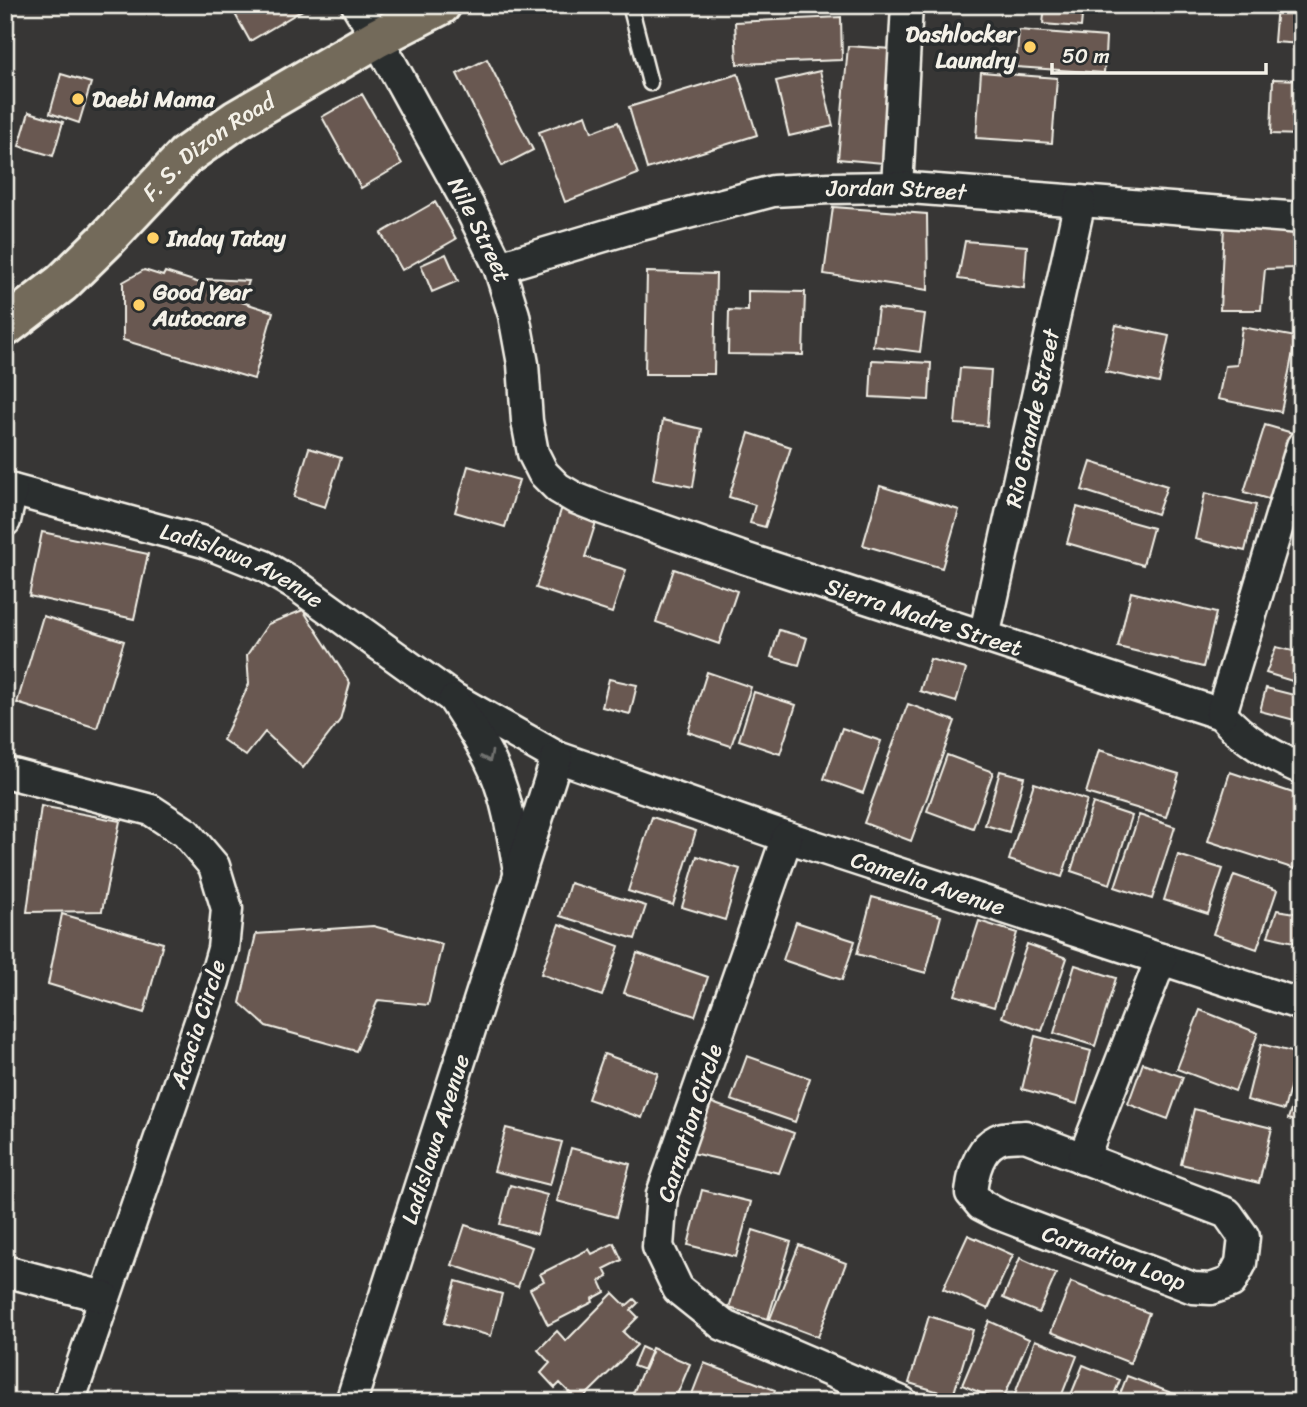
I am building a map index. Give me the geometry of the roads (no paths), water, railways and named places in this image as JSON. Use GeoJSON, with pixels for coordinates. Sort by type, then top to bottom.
{"type":"FeatureCollection","features":[{"type":"Feature","properties":{"kind":"main road","name":"F. S. Dizon Road"},"geometry":{"type":"LineString","coordinates":[[5,327],[62,283],[185,156],[236,120],[377,38],[441,5]]}},
{"type":"Feature","properties":{"kind":"street","name":"Nile Street"},"geometry":{"type":"LineString","coordinates":[[357,5],[469,206],[499,267],[514,315],[523,364],[527,421],[533,453],[543,473]]}},
{"type":"Feature","properties":{"kind":"street"},"geometry":{"type":"LineString","coordinates":[[897,187],[907,5]]}},
{"type":"Feature","properties":{"kind":"street","name":"Jordan Street"},"geometry":{"type":"LineString","coordinates":[[499,267],[640,225],[773,191],[897,187],[1302,218]]}},
{"type":"Feature","properties":{"kind":"street","name":"Rio Grande Street"},"geometry":{"type":"LineString","coordinates":[[984,637],[1080,201]]}},
{"type":"Feature","properties":{"kind":"street"},"geometry":{"type":"LineString","coordinates":[[1221,714],[1302,446]]}},
{"type":"Feature","properties":{"kind":"street","name":"Sierra Madre Street"},"geometry":{"type":"LineString","coordinates":[[543,473],[558,488],[603,509],[1221,714],[1253,744],[1302,769]]}},
{"type":"Feature","properties":{"kind":"street"},"geometry":{"type":"LineString","coordinates":[[5,521],[9,489]]}},
{"type":"Feature","properties":{"kind":"street","name":"Ladislawa Avenue"},"geometry":{"type":"LineString","coordinates":[[9,489],[204,542],[264,566],[299,587],[453,698],[557,757],[351,1402]]}},
{"type":"Feature","properties":{"kind":"street","name":"Ladislawa Avenue"},"geometry":{"type":"LineString","coordinates":[[453,698],[481,742],[496,773],[520,874]]}},
{"type":"Feature","properties":{"kind":"street","name":"Camelia Avenue"},"geometry":{"type":"LineString","coordinates":[[557,757],[787,837],[1302,1005]]}},
{"type":"Feature","properties":{"kind":"street","name":"Acacia Circle"},"geometry":{"type":"LineString","coordinates":[[5,772],[151,810],[186,833],[214,866],[227,909],[223,949],[214,981],[69,1402]]}},
{"type":"Feature","properties":{"kind":"street","name":"Carnation Circle"},"geometry":{"type":"LineString","coordinates":[[787,837],[662,1194],[658,1247],[678,1289],[723,1325],[902,1402]]}},
{"type":"Feature","properties":{"kind":"street"},"geometry":{"type":"LineString","coordinates":[[1083,1159],[1161,959]]}},
{"type":"Feature","properties":{"kind":"street","name":"Carnation Loop"},"geometry":{"type":"LineString","coordinates":[[1025,1136],[1083,1159],[1227,1213],[1244,1237],[1241,1263],[1231,1282],[1211,1289],[1193,1287],[998,1214],[981,1205],[971,1193],[974,1174],[984,1150],[998,1139],[1025,1136]]}},
{"type":"Feature","properties":{"kind":"street"},"geometry":{"type":"LineString","coordinates":[[5,1271],[104,1297]]}},
{"type":"Feature","properties":{"kind":"lane"},"geometry":{"type":"LineString","coordinates":[[630,5],[650,83]]}},
{"type":"Feature","properties":{"kind":"place","name":"Dashlocker Laundry"},"geometry":{"type":"Point","coordinates":[1030,47]}},
{"type":"Feature","properties":{"kind":"place","name":"Daebi Mama"},"geometry":{"type":"Point","coordinates":[78,99]}},
{"type":"Feature","properties":{"kind":"place","name":"Inday Tatay"},"geometry":{"type":"Point","coordinates":[153,238]}},
{"type":"Feature","properties":{"kind":"place","name":"Good Year Autocare"},"geometry":{"type":"Point","coordinates":[139,305]}}]}
